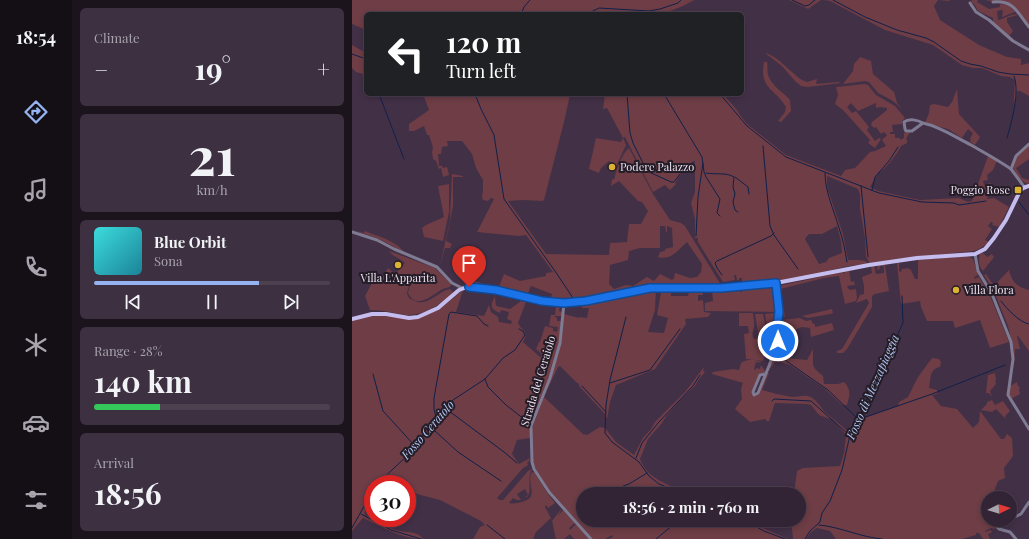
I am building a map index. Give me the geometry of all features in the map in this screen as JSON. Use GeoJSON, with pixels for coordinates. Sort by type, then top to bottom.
{"type":"FeatureCollection","features":[{"type":"Feature","properties":{"kind":"main road"},"geometry":{"type":"LineString","coordinates":[[352,319],[364,315],[375,314],[411,318],[420,316],[438,308],[462,288],[469,287],[486,288],[542,301],[564,303],[586,301],[650,288],[721,288],[776,283],[869,265],[930,257],[975,254],[982,251],[992,240],[1006,220],[1019,193],[1027,187]]}},
{"type":"Feature","properties":{"kind":"street"},"geometry":{"type":"LineString","coordinates":[[993,2],[1010,4],[1029,27]]}},
{"type":"Feature","properties":{"kind":"street"},"geometry":{"type":"LineString","coordinates":[[970,3],[976,12],[989,20],[1013,41],[1029,50]]}},
{"type":"Feature","properties":{"kind":"street"},"geometry":{"type":"LineString","coordinates":[[923,123],[912,131],[906,131],[904,122],[909,120],[923,123],[931,125],[1000,160],[1011,169],[1027,187]]}},
{"type":"Feature","properties":{"kind":"street"},"geometry":{"type":"LineString","coordinates":[[1011,169],[1017,154],[1029,144]]}},
{"type":"Feature","properties":{"kind":"street"},"geometry":{"type":"LineString","coordinates":[[352,232],[377,240],[394,250],[437,267],[452,283],[462,288]]}},
{"type":"Feature","properties":{"kind":"street"},"geometry":{"type":"LineString","coordinates":[[975,254],[978,270],[992,294],[1011,342],[1013,359],[1008,395],[1029,429]]}},
{"type":"Feature","properties":{"kind":"street"},"geometry":{"type":"LineString","coordinates":[[765,374],[760,375],[753,392],[754,395],[758,393],[778,341],[777,327],[779,312],[776,283]]}},
{"type":"Feature","properties":{"kind":"street","name":"Strada del Ceraiolo"},"geometry":{"type":"LineString","coordinates":[[564,303],[560,343],[550,378],[531,426],[532,462],[534,469],[549,492],[592,539]]}},
{"type":"Feature","properties":{"kind":"street"},"geometry":{"type":"LineString","coordinates":[[1017,516],[1021,514],[1029,502]]}},
{"type":"Feature","properties":{"kind":"street"},"geometry":{"type":"LineString","coordinates":[[996,527],[1008,532],[1016,539]]}},
{"type":"Feature","properties":{"kind":"shaded area"},"geometry":{"type":"Polygon","coordinates":[[[352,0],[694,0],[670,12],[364,12],[364,29],[352,24],[352,0]]]}},
{"type":"Feature","properties":{"kind":"shaded area"},"geometry":{"type":"Polygon","coordinates":[[[789,0],[821,0],[808,9],[789,0]]]}},
{"type":"Feature","properties":{"kind":"shaded area"},"geometry":{"type":"Polygon","coordinates":[[[824,0],[938,0],[934,6],[940,20],[979,45],[1007,57],[1021,59],[1021,65],[1029,63],[1029,96],[1017,91],[1015,106],[1015,80],[1010,77],[1001,76],[982,68],[973,68],[962,65],[933,45],[885,30],[830,1],[824,0]]]}},
{"type":"Feature","properties":{"kind":"shaded area"},"geometry":{"type":"Polygon","coordinates":[[[972,0],[978,0],[977,2],[989,9],[1000,7],[1000,4],[1009,5],[1015,12],[1002,17],[1003,10],[997,11],[998,20],[1013,15],[1018,15],[1007,18],[1007,22],[1013,31],[1009,36],[993,22],[993,18],[978,11],[971,2],[972,0]]]}},
{"type":"Feature","properties":{"kind":"shaded area"},"geometry":{"type":"Polygon","coordinates":[[[986,0],[1029,0],[1029,26],[1017,10],[1010,4],[1001,1],[986,0]]]}},
{"type":"Feature","properties":{"kind":"shaded area"},"geometry":{"type":"Polygon","coordinates":[[[352,45],[364,52],[364,74],[356,72],[352,68],[352,45]]]}},
{"type":"Feature","properties":{"kind":"shaded area"},"geometry":{"type":"Polygon","coordinates":[[[765,53],[770,54],[798,77],[807,82],[817,79],[816,84],[841,83],[808,87],[801,86],[782,66],[765,53]]]}},
{"type":"Feature","properties":{"kind":"shaded area"},"geometry":{"type":"Polygon","coordinates":[[[860,57],[871,61],[873,74],[894,92],[897,103],[902,109],[893,101],[878,93],[869,82],[865,81],[843,84],[853,71],[854,64],[860,57]]]}},
{"type":"Feature","properties":{"kind":"shaded area"},"geometry":{"type":"Polygon","coordinates":[[[764,62],[767,62],[768,75],[772,82],[790,100],[791,111],[781,122],[778,121],[785,112],[786,107],[766,83],[763,71],[764,62]]]}},
{"type":"Feature","properties":{"kind":"shaded area"},"geometry":{"type":"Polygon","coordinates":[[[865,84],[868,85],[876,95],[895,106],[905,118],[902,121],[902,124],[892,125],[893,132],[890,132],[890,134],[895,134],[895,138],[900,138],[900,140],[904,138],[904,133],[910,132],[906,139],[907,143],[901,146],[891,161],[882,171],[879,172],[870,187],[878,191],[920,200],[959,198],[968,202],[972,201],[988,156],[997,161],[993,170],[987,175],[988,180],[983,181],[984,185],[991,183],[991,187],[993,187],[991,195],[988,195],[987,199],[994,198],[1009,207],[999,227],[992,225],[993,223],[991,222],[988,226],[992,229],[985,240],[989,242],[974,251],[870,264],[866,257],[865,238],[860,209],[860,195],[858,189],[827,176],[828,190],[843,234],[848,260],[866,261],[867,264],[849,266],[789,280],[742,284],[742,278],[737,280],[736,275],[734,275],[735,280],[723,282],[698,242],[698,238],[695,238],[695,219],[691,203],[695,192],[695,161],[693,161],[682,172],[675,183],[676,184],[670,190],[665,185],[653,192],[625,137],[623,138],[607,108],[603,109],[605,96],[725,96],[747,124],[786,155],[841,176],[845,170],[855,168],[870,152],[886,146],[882,140],[887,135],[884,132],[881,134],[876,127],[874,128],[871,125],[872,122],[887,110],[887,108],[876,108],[876,103],[858,111],[851,103],[847,107],[852,113],[856,111],[869,127],[867,130],[875,141],[879,138],[881,139],[875,148],[868,143],[870,140],[843,110],[835,104],[838,95],[836,87],[865,84]],[[837,226],[822,234],[809,234],[805,239],[819,264],[826,262],[829,258],[842,253],[841,241],[837,226]]]}},
{"type":"Feature","properties":{"kind":"shaded area"},"geometry":{"type":"Polygon","coordinates":[[[957,89],[959,114],[980,137],[975,145],[970,142],[973,133],[968,129],[962,138],[948,129],[925,123],[930,105],[934,104],[948,107],[952,102],[957,89]]]}},
{"type":"Feature","properties":{"kind":"shaded area"},"geometry":{"type":"Polygon","coordinates":[[[424,96],[570,96],[544,200],[508,201],[546,254],[609,255],[610,243],[627,242],[629,224],[641,224],[648,211],[642,202],[638,201],[619,181],[611,186],[612,180],[615,178],[616,171],[624,153],[629,148],[653,194],[670,220],[681,223],[685,226],[721,285],[653,285],[574,301],[550,301],[552,294],[531,286],[527,296],[473,285],[475,281],[498,289],[504,274],[520,281],[546,276],[546,273],[553,272],[526,235],[519,236],[477,232],[494,199],[491,198],[488,201],[483,200],[483,180],[476,168],[472,154],[462,141],[447,141],[448,146],[442,147],[441,154],[438,154],[439,166],[442,166],[443,168],[447,167],[449,175],[443,177],[441,168],[439,169],[436,161],[433,159],[433,147],[424,126],[414,131],[409,131],[409,124],[429,110],[424,96]],[[660,226],[660,248],[640,248],[629,251],[628,260],[610,265],[609,284],[614,289],[626,285],[633,286],[647,277],[654,281],[660,274],[672,280],[675,273],[690,278],[697,277],[701,272],[702,264],[687,242],[671,256],[663,258],[658,257],[660,252],[673,247],[672,228],[667,226],[666,232],[665,226],[660,226]]]}},
{"type":"Feature","properties":{"kind":"shaded area"},"geometry":{"type":"Polygon","coordinates":[[[596,138],[621,142],[623,138],[626,145],[616,167],[609,161],[601,168],[599,173],[589,169],[596,138]]]}},
{"type":"Feature","properties":{"kind":"shaded area"},"geometry":{"type":"Polygon","coordinates":[[[1029,145],[1029,159],[1016,168],[1022,178],[1029,180],[1029,184],[1023,182],[1019,178],[1013,167],[1016,156],[1029,145]]]}},
{"type":"Feature","properties":{"kind":"shaded area"},"geometry":{"type":"Polygon","coordinates":[[[452,174],[463,177],[453,177],[453,206],[446,241],[452,244],[450,248],[445,248],[440,266],[450,220],[452,174]]]}},
{"type":"Feature","properties":{"kind":"shaded area"},"geometry":{"type":"Polygon","coordinates":[[[449,184],[449,212],[443,241],[424,237],[422,228],[444,217],[438,186],[449,184]]]}},
{"type":"Feature","properties":{"kind":"shaded area"},"geometry":{"type":"Polygon","coordinates":[[[352,230],[364,233],[365,231],[386,239],[396,244],[404,252],[377,238],[352,230]]]}},
{"type":"Feature","properties":{"kind":"shaded area"},"geometry":{"type":"Polygon","coordinates":[[[389,251],[435,268],[451,284],[450,287],[442,289],[424,300],[415,301],[424,302],[450,289],[453,292],[431,309],[418,314],[405,315],[370,310],[365,296],[374,279],[378,281],[379,279],[381,280],[388,268],[395,274],[405,263],[392,255],[389,251]],[[414,273],[407,279],[410,282],[407,293],[411,299],[415,301],[408,293],[410,285],[412,283],[417,283],[418,278],[414,273]]]}},
{"type":"Feature","properties":{"kind":"shaded area"},"geometry":{"type":"Polygon","coordinates":[[[983,253],[987,257],[992,254],[994,257],[983,271],[979,261],[979,256],[983,253]]]}},
{"type":"Feature","properties":{"kind":"shaded area"},"geometry":{"type":"Polygon","coordinates":[[[967,256],[973,259],[978,275],[974,277],[975,279],[979,277],[991,298],[1009,342],[990,348],[980,320],[955,328],[953,321],[927,321],[920,301],[901,304],[897,263],[899,263],[899,271],[901,272],[902,269],[908,268],[911,270],[915,279],[918,279],[918,260],[967,256]]]}},
{"type":"Feature","properties":{"kind":"shaded area"},"geometry":{"type":"Polygon","coordinates":[[[878,265],[885,265],[889,291],[872,296],[872,307],[847,349],[843,353],[837,353],[837,351],[842,349],[869,303],[867,299],[856,303],[860,295],[864,294],[862,277],[872,273],[871,266],[874,266],[876,274],[884,273],[883,266],[880,266],[879,270],[877,269],[878,265]]]}},
{"type":"Feature","properties":{"kind":"shaded area"},"geometry":{"type":"Polygon","coordinates":[[[849,270],[851,282],[854,281],[855,285],[847,286],[850,290],[856,289],[856,301],[845,304],[839,276],[824,278],[780,289],[785,317],[783,315],[778,303],[778,286],[843,272],[844,274],[845,271],[849,270]]]}},
{"type":"Feature","properties":{"kind":"shaded area"},"geometry":{"type":"Polygon","coordinates":[[[1009,270],[1016,283],[1029,290],[1029,351],[1017,336],[1020,349],[1015,349],[1014,367],[1014,351],[1008,326],[994,291],[984,275],[986,274],[994,286],[1009,270]]]}},
{"type":"Feature","properties":{"kind":"shaded area"},"geometry":{"type":"Polygon","coordinates":[[[775,285],[777,312],[705,311],[705,303],[713,301],[712,290],[750,287],[740,289],[740,292],[754,287],[775,285]]]}},
{"type":"Feature","properties":{"kind":"shaded area"},"geometry":{"type":"Polygon","coordinates":[[[656,288],[655,310],[648,332],[664,333],[668,318],[657,315],[661,292],[671,292],[671,296],[688,296],[690,288],[703,290],[703,295],[698,295],[698,301],[703,300],[704,312],[711,313],[708,317],[685,319],[686,324],[655,369],[616,385],[610,402],[607,419],[605,414],[579,386],[579,384],[560,366],[558,367],[547,390],[561,343],[564,314],[579,318],[587,318],[589,308],[582,308],[581,304],[656,288]]]}},
{"type":"Feature","properties":{"kind":"shaded area"},"geometry":{"type":"Polygon","coordinates":[[[463,290],[456,312],[484,316],[489,305],[491,312],[498,317],[499,322],[511,324],[512,321],[507,319],[509,312],[501,310],[500,313],[492,307],[492,302],[497,292],[495,297],[496,306],[510,309],[521,301],[524,302],[527,299],[518,323],[525,332],[523,342],[540,357],[543,355],[536,349],[545,326],[553,328],[553,331],[557,332],[558,327],[549,326],[551,315],[555,315],[556,305],[563,305],[560,306],[559,311],[562,312],[562,316],[555,316],[557,321],[562,321],[559,343],[549,378],[530,425],[530,438],[517,440],[512,454],[519,464],[530,458],[527,463],[528,465],[523,468],[497,498],[503,500],[528,471],[532,469],[530,476],[532,472],[535,473],[555,503],[548,508],[546,505],[545,507],[551,518],[536,532],[533,539],[473,539],[480,527],[485,525],[481,521],[440,500],[416,494],[416,475],[364,475],[364,518],[352,531],[352,321],[366,316],[379,315],[412,319],[442,307],[463,290]],[[530,477],[529,494],[527,497],[525,497],[528,495],[525,489],[517,494],[521,500],[513,498],[509,503],[528,500],[532,493],[530,477]]]}},
{"type":"Feature","properties":{"kind":"shaded area"},"geometry":{"type":"Polygon","coordinates":[[[832,309],[833,313],[830,314],[808,318],[802,316],[832,309]]]}},
{"type":"Feature","properties":{"kind":"shaded area"},"geometry":{"type":"Polygon","coordinates":[[[739,313],[753,313],[754,325],[752,334],[754,339],[759,338],[755,314],[763,314],[767,332],[767,349],[763,361],[746,359],[744,334],[749,333],[748,326],[739,326],[739,313]]]}},
{"type":"Feature","properties":{"kind":"shaded area"},"geometry":{"type":"Polygon","coordinates":[[[777,313],[776,325],[767,326],[765,314],[777,313]]]}},
{"type":"Feature","properties":{"kind":"shaded area"},"geometry":{"type":"Polygon","coordinates":[[[800,318],[806,321],[811,320],[813,324],[815,324],[815,327],[832,323],[834,330],[811,337],[810,328],[802,327],[792,331],[791,335],[783,336],[781,355],[785,358],[807,360],[813,349],[813,365],[815,369],[823,376],[824,384],[838,384],[844,382],[848,387],[849,395],[847,405],[842,405],[825,389],[790,365],[776,361],[768,371],[778,344],[779,320],[800,318]]]}},
{"type":"Feature","properties":{"kind":"shaded area"},"geometry":{"type":"Polygon","coordinates":[[[932,358],[939,359],[941,362],[940,367],[936,368],[932,372],[929,388],[937,390],[937,394],[932,395],[941,406],[957,409],[973,428],[979,422],[980,411],[1001,439],[1004,439],[1007,434],[1012,438],[1013,456],[1004,468],[1005,478],[998,481],[994,491],[981,491],[981,527],[995,527],[995,529],[1001,531],[991,528],[985,531],[991,530],[992,532],[988,534],[990,539],[983,539],[979,533],[976,533],[976,535],[962,539],[836,539],[830,531],[817,528],[811,532],[806,539],[793,539],[792,527],[806,527],[806,487],[795,487],[797,471],[803,468],[840,466],[844,453],[846,435],[833,420],[819,415],[811,405],[807,404],[775,403],[769,421],[765,419],[750,422],[735,409],[742,399],[741,389],[743,383],[712,374],[713,372],[733,369],[739,370],[741,363],[748,360],[761,362],[762,363],[756,362],[754,369],[760,369],[761,365],[765,371],[764,373],[759,374],[752,392],[753,396],[757,395],[767,373],[769,373],[762,390],[792,397],[811,397],[826,413],[850,433],[858,420],[898,406],[899,402],[908,397],[918,377],[932,358]]]}},
{"type":"Feature","properties":{"kind":"shaded area"},"geometry":{"type":"Polygon","coordinates":[[[704,367],[703,371],[705,372],[695,386],[667,415],[648,439],[640,459],[648,472],[660,481],[673,487],[576,487],[576,520],[550,492],[535,468],[533,462],[532,428],[544,397],[583,434],[587,435],[600,427],[605,428],[616,442],[634,455],[643,438],[655,422],[685,392],[704,367]]]}},
{"type":"Feature","properties":{"kind":"shaded area"},"geometry":{"type":"Polygon","coordinates":[[[995,373],[997,380],[995,380],[996,384],[990,391],[992,397],[989,393],[986,393],[988,375],[995,373]]]}},
{"type":"Feature","properties":{"kind":"shaded area"},"geometry":{"type":"Polygon","coordinates":[[[1017,382],[1018,386],[1020,387],[1020,394],[1011,399],[1009,395],[1010,386],[1017,382]]]}},
{"type":"Feature","properties":{"kind":"shaded area"},"geometry":{"type":"Polygon","coordinates":[[[992,400],[995,405],[1003,401],[1010,411],[1005,416],[1006,419],[996,409],[992,412],[981,410],[987,402],[992,400]]]}},
{"type":"Feature","properties":{"kind":"shaded area"},"geometry":{"type":"Polygon","coordinates":[[[562,508],[558,516],[563,510],[575,523],[569,528],[570,530],[576,524],[576,527],[579,527],[590,539],[574,539],[570,534],[564,539],[556,539],[552,521],[562,508]]]}},
{"type":"Feature","properties":{"kind":"shaded area"},"geometry":{"type":"Polygon","coordinates":[[[381,527],[389,527],[400,531],[416,533],[423,539],[407,537],[381,527]]]}},
{"type":"Feature","properties":{"kind":"shaded area"},"geometry":{"type":"Polygon","coordinates":[[[582,527],[760,527],[788,539],[608,539],[613,537],[612,535],[605,539],[593,539],[582,527]]]}},
{"type":"Feature","properties":{"kind":"waterway"},"geometry":{"type":"LineString","coordinates":[[522,12],[530,0]]}},
{"type":"Feature","properties":{"kind":"waterway"},"geometry":{"type":"LineString","coordinates":[[591,12],[599,8],[649,11],[678,3],[681,0]]}},
{"type":"Feature","properties":{"kind":"waterway"},"geometry":{"type":"LineString","coordinates":[[792,0],[805,6],[809,5],[815,0]]}},
{"type":"Feature","properties":{"kind":"waterway"},"geometry":{"type":"LineString","coordinates":[[833,0],[865,17],[897,30],[926,38],[961,61],[998,72],[1029,75]]}},
{"type":"Feature","properties":{"kind":"waterway"},"geometry":{"type":"LineString","coordinates":[[352,54],[364,58]]}},
{"type":"Feature","properties":{"kind":"waterway"},"geometry":{"type":"LineString","coordinates":[[1007,138],[1016,98],[1016,83],[1014,76]]}},
{"type":"Feature","properties":{"kind":"waterway"},"geometry":{"type":"LineString","coordinates":[[380,96],[404,159]]}},
{"type":"Feature","properties":{"kind":"waterway"},"geometry":{"type":"LineString","coordinates":[[476,96],[494,135],[504,199],[573,298]]}},
{"type":"Feature","properties":{"kind":"waterway"},"geometry":{"type":"LineString","coordinates":[[627,96],[630,133],[633,143],[647,171],[671,182],[674,182],[680,174]]}},
{"type":"Feature","properties":{"kind":"waterway"},"geometry":{"type":"LineString","coordinates":[[665,96],[702,157],[706,177],[720,199],[717,213],[720,216]]}},
{"type":"Feature","properties":{"kind":"waterway"},"geometry":{"type":"LineString","coordinates":[[722,96],[747,126],[786,157],[879,193],[922,202],[954,203],[959,205],[986,201]]}},
{"type":"Feature","properties":{"kind":"waterway"},"geometry":{"type":"LineString","coordinates":[[763,146],[770,226],[774,235],[798,269]]}},
{"type":"Feature","properties":{"kind":"waterway"},"geometry":{"type":"LineString","coordinates":[[872,190],[875,177],[889,161],[898,147]]}},
{"type":"Feature","properties":{"kind":"waterway"},"geometry":{"type":"LineString","coordinates":[[696,236],[698,197],[703,163]]}},
{"type":"Feature","properties":{"kind":"waterway"},"geometry":{"type":"LineString","coordinates":[[706,173],[731,175],[734,177],[733,187],[735,194],[733,202],[735,210],[738,212]]}},
{"type":"Feature","properties":{"kind":"waterway"},"geometry":{"type":"LineString","coordinates":[[825,173],[828,194],[842,236],[847,262]]}},
{"type":"Feature","properties":{"kind":"waterway"},"geometry":{"type":"LineString","coordinates":[[735,177],[748,187],[749,194]]}},
{"type":"Feature","properties":{"kind":"waterway"},"geometry":{"type":"LineString","coordinates":[[861,186],[868,257]]}},
{"type":"Feature","properties":{"kind":"waterway"},"geometry":{"type":"LineString","coordinates":[[1019,202],[1029,215]]}},
{"type":"Feature","properties":{"kind":"waterway"},"geometry":{"type":"LineString","coordinates":[[722,275],[715,263],[717,261],[771,236],[774,233]]}},
{"type":"Feature","properties":{"kind":"waterway","name":"Fosso di Mezzapiaggia"},"geometry":{"type":"LineString","coordinates":[[805,539],[810,531],[820,522],[822,513],[830,501],[842,470],[850,435],[859,419],[903,323],[902,296]]}},
{"type":"Feature","properties":{"kind":"waterway"},"geometry":{"type":"LineString","coordinates":[[1001,301],[1018,318],[1029,324]]}},
{"type":"Feature","properties":{"kind":"waterway"},"geometry":{"type":"LineString","coordinates":[[436,417],[434,398],[449,314],[451,312],[477,316],[484,324],[488,326]]}},
{"type":"Feature","properties":{"kind":"waterway"},"geometry":{"type":"LineString","coordinates":[[626,317],[610,380],[606,405],[605,433],[612,442],[639,462],[649,476],[659,484],[666,487]]}},
{"type":"Feature","properties":{"kind":"waterway","name":"Fosso Ceraiolo"},"geometry":{"type":"LineString","coordinates":[[387,475],[409,454],[428,427],[453,400],[485,379],[503,358],[515,350],[525,335],[523,331],[519,329]]}},
{"type":"Feature","properties":{"kind":"waterway"},"geometry":{"type":"LineString","coordinates":[[610,383],[650,370],[680,329]]}},
{"type":"Feature","properties":{"kind":"waterway"},"geometry":{"type":"LineString","coordinates":[[782,358],[828,390],[859,420]]}},
{"type":"Feature","properties":{"kind":"waterway"},"geometry":{"type":"LineString","coordinates":[[860,419],[932,394],[1005,365]]}},
{"type":"Feature","properties":{"kind":"waterway"},"geometry":{"type":"LineString","coordinates":[[373,374],[383,411],[415,446]]}},
{"type":"Feature","properties":{"kind":"waterway"},"geometry":{"type":"LineString","coordinates":[[636,458],[642,443],[658,423],[693,386],[700,375]]}},
{"type":"Feature","properties":{"kind":"waterway"},"geometry":{"type":"LineString","coordinates":[[485,379],[488,387],[506,405],[529,423]]}},
{"type":"Feature","properties":{"kind":"waterway"},"geometry":{"type":"LineString","coordinates":[[582,386],[606,412]]}},
{"type":"Feature","properties":{"kind":"waterway"},"geometry":{"type":"LineString","coordinates":[[772,401],[774,399],[811,401],[849,435]]}},
{"type":"Feature","properties":{"kind":"waterway"},"geometry":{"type":"LineString","coordinates":[[445,408],[517,463]]}},
{"type":"Feature","properties":{"kind":"waterway"},"geometry":{"type":"LineString","coordinates":[[428,427],[435,431],[458,452],[501,481]]}},
{"type":"Feature","properties":{"kind":"waterway"},"geometry":{"type":"LineString","coordinates":[[621,487],[629,484],[647,473]]}},
{"type":"Feature","properties":{"kind":"waterway","name":"Fosso Ceraiolo"},"geometry":{"type":"LineString","coordinates":[[352,528],[364,506]]}},
{"type":"Feature","properties":{"kind":"waterway"},"geometry":{"type":"LineString","coordinates":[[361,514],[391,530],[421,539]]}},
{"type":"Feature","properties":{"kind":"waterway"},"geometry":{"type":"LineString","coordinates":[[487,525],[505,539]]}},
{"type":"Feature","properties":{"kind":"waterway"},"geometry":{"type":"LineString","coordinates":[[819,525],[882,539]]}},
{"type":"Feature","properties":{"kind":"waterway"},"geometry":{"type":"LineString","coordinates":[[656,539],[671,527]]}},
{"type":"Feature","properties":{"kind":"waterway"},"geometry":{"type":"LineString","coordinates":[[757,527],[785,539]]}},
{"type":"Feature","properties":{"kind":"place","name":"Podere Palazzo"},"geometry":{"type":"Point","coordinates":[612,167]}},
{"type":"Feature","properties":{"kind":"place","name":"Poggio Rose"},"geometry":{"type":"Point","coordinates":[1018,190]}},
{"type":"Feature","properties":{"kind":"place","name":"Villa L'Apparita"},"geometry":{"type":"Point","coordinates":[398,265]}},
{"type":"Feature","properties":{"kind":"place","name":"Villa Flora"},"geometry":{"type":"Point","coordinates":[956,290]}},
{"type":"Feature","properties":{"kind":"route"},"geometry":{"type":"LineString","coordinates":[[469,287],[496,290],[550,303],[572,303],[650,288],[721,288],[776,283],[779,312],[777,327],[778,341]]}}]}
